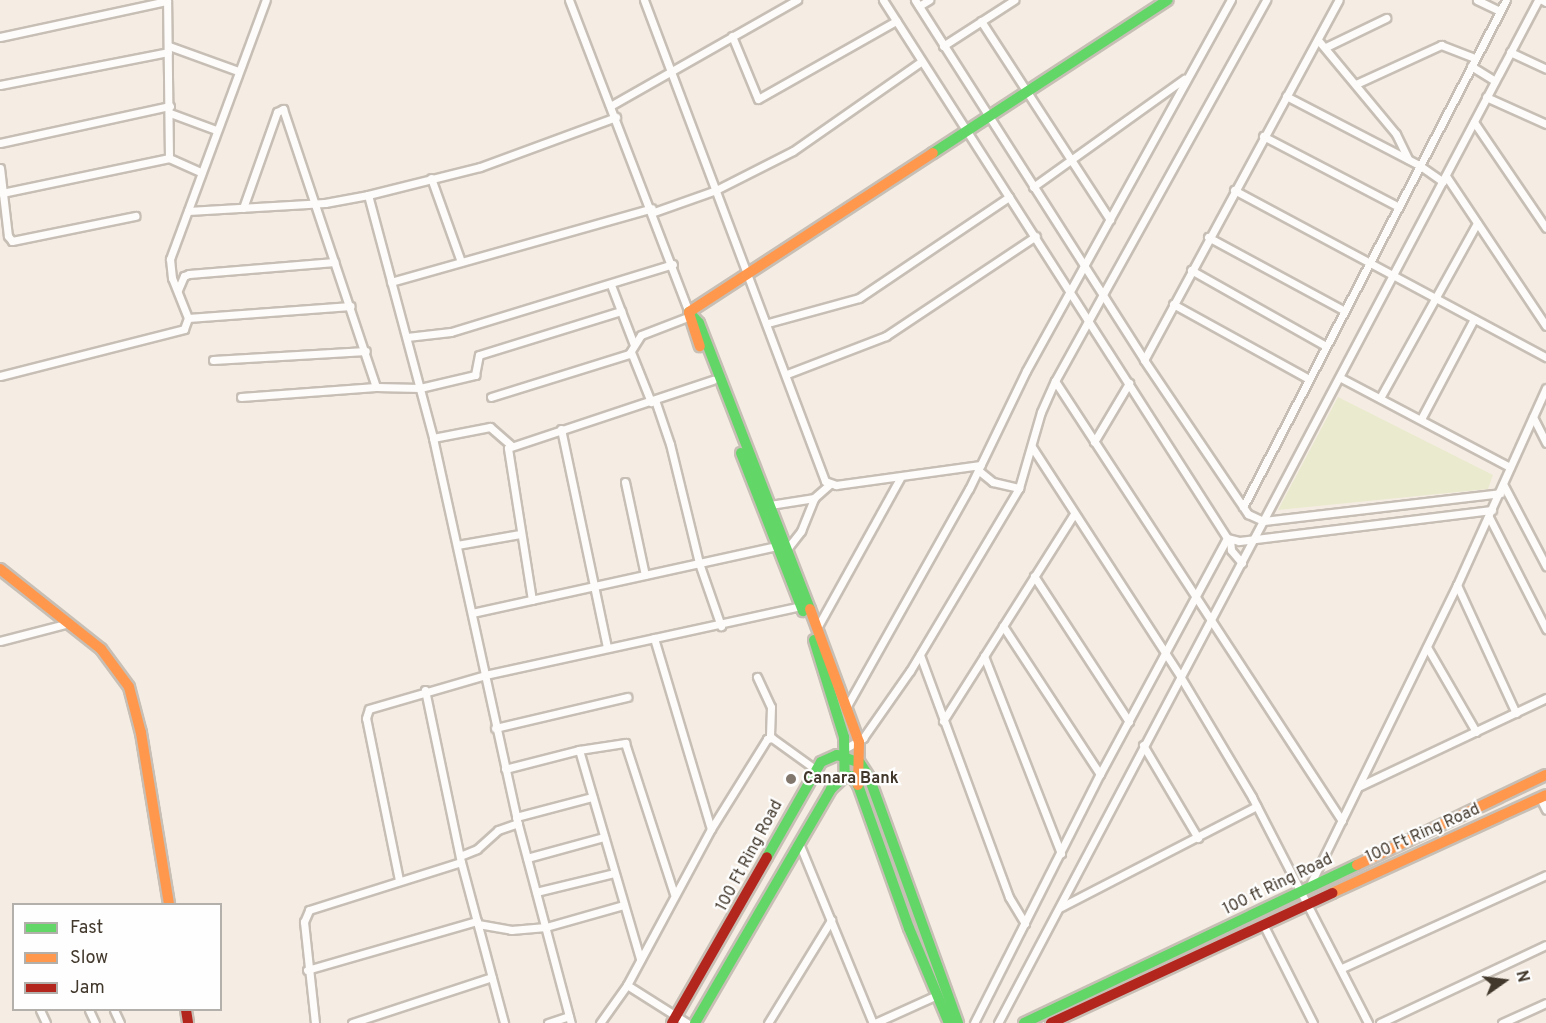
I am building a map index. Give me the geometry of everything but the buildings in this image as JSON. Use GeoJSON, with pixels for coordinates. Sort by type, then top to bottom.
{"type":"FeatureCollection","features":[{"type":"Feature","properties":{"kind":"main road"},"geometry":{"type":"LineString","coordinates":[[689,315],[1168,0]]}},
{"type":"Feature","properties":{"kind":"main road"},"geometry":{"type":"LineString","coordinates":[[689,315],[713,380],[817,628],[847,706],[859,742],[861,764],[858,785]]}},
{"type":"Feature","properties":{"kind":"main road"},"geometry":{"type":"LineString","coordinates":[[689,315],[699,323],[770,505],[838,716],[846,752],[845,776],[852,776],[858,785],[949,1023]]}},
{"type":"Feature","properties":{"kind":"main road"},"geometry":{"type":"LineString","coordinates":[[0,569],[101,649],[129,687],[141,733],[169,903]]}},
{"type":"Feature","properties":{"kind":"main road"},"geometry":{"type":"LineString","coordinates":[[846,752],[861,764],[958,1023]]}},
{"type":"Feature","properties":{"kind":"main road"},"geometry":{"type":"LineString","coordinates":[[815,769],[829,757],[846,752]]}},
{"type":"Feature","properties":{"kind":"main road","name":"100 Ft Ring Road"},"geometry":{"type":"LineString","coordinates":[[674,1019],[739,909],[815,769]]}},
{"type":"Feature","properties":{"kind":"main road","name":"100 ft Ring Road"},"geometry":{"type":"LineString","coordinates":[[1024,1023],[1546,774]]}},
{"type":"Feature","properties":{"kind":"main road","name":"100 Ft Ring Road"},"geometry":{"type":"LineString","coordinates":[[694,1023],[831,789],[845,776]]}},
{"type":"Feature","properties":{"kind":"main road","name":"100 Ft Ring Road"},"geometry":{"type":"LineString","coordinates":[[1052,1023],[1543,797]]}},
{"type":"Feature","properties":{"kind":"street"},"geometry":{"type":"LineString","coordinates":[[0,376],[175,334],[184,329],[188,318],[170,259],[266,0]]}},
{"type":"Feature","properties":{"kind":"street"},"geometry":{"type":"LineString","coordinates":[[491,397],[632,349],[640,335],[689,315],[674,264],[569,0]]}},
{"type":"Feature","properties":{"kind":"street"},"geometry":{"type":"LineString","coordinates":[[644,0],[768,323],[822,476],[830,484]]}},
{"type":"Feature","properties":{"kind":"street"},"geometry":{"type":"LineString","coordinates":[[612,105],[671,69],[797,0]]}},
{"type":"Feature","properties":{"kind":"street"},"geometry":{"type":"LineString","coordinates":[[883,0],[1229,539],[1231,550],[1242,563]]}},
{"type":"Feature","properties":{"kind":"street"},"geometry":{"type":"LineString","coordinates":[[929,0],[917,3],[1144,360],[1243,507],[1263,521],[1500,493]]}},
{"type":"Feature","properties":{"kind":"street"},"geometry":{"type":"LineString","coordinates":[[943,46],[1014,0]]}},
{"type":"Feature","properties":{"kind":"street"},"geometry":{"type":"LineString","coordinates":[[838,716],[847,706],[980,467],[1026,371],[1071,294],[1187,76],[1231,0]]}},
{"type":"Feature","properties":{"kind":"street"},"geometry":{"type":"LineString","coordinates":[[846,752],[859,742],[920,655],[1019,488],[1055,381],[1266,0]]}},
{"type":"Feature","properties":{"kind":"street"},"geometry":{"type":"LineString","coordinates":[[1144,360],[1208,237],[1339,0]]}},
{"type":"Feature","properties":{"kind":"street"},"geometry":{"type":"LineString","coordinates":[[1477,0],[1500,11]]}},
{"type":"Feature","properties":{"kind":"street"},"geometry":{"type":"LineString","coordinates":[[1243,507],[1310,379],[1343,310],[1506,0]]}},
{"type":"Feature","properties":{"kind":"street"},"geometry":{"type":"LineString","coordinates":[[998,1023],[1061,907],[1143,745],[1395,276],[1538,0]]}},
{"type":"Feature","properties":{"kind":"street"},"geometry":{"type":"LineString","coordinates":[[0,37],[167,1],[169,158]]}},
{"type":"Feature","properties":{"kind":"street"},"geometry":{"type":"LineString","coordinates":[[1326,47],[1386,18]]}},
{"type":"Feature","properties":{"kind":"street"},"geometry":{"type":"LineString","coordinates":[[732,36],[758,99],[896,21]]}},
{"type":"Feature","properties":{"kind":"street"},"geometry":{"type":"LineString","coordinates":[[981,21],[1110,220]]}},
{"type":"Feature","properties":{"kind":"street"},"geometry":{"type":"LineString","coordinates":[[1318,40],[1400,139],[1408,159]]}},
{"type":"Feature","properties":{"kind":"street"},"geometry":{"type":"LineString","coordinates":[[1356,84],[1441,45],[1475,58]]}},
{"type":"Feature","properties":{"kind":"street"},"geometry":{"type":"LineString","coordinates":[[0,86],[168,49],[238,71]]}},
{"type":"Feature","properties":{"kind":"street"},"geometry":{"type":"LineString","coordinates":[[1510,52],[1546,69]]}},
{"type":"Feature","properties":{"kind":"street"},"geometry":{"type":"LineString","coordinates":[[391,282],[653,210],[716,190],[810,141],[922,61]]}},
{"type":"Feature","properties":{"kind":"street"},"geometry":{"type":"LineString","coordinates":[[1471,66],[1495,81]]}},
{"type":"Feature","properties":{"kind":"street"},"geometry":{"type":"LineString","coordinates":[[1033,187],[1187,76]]}},
{"type":"Feature","properties":{"kind":"street"},"geometry":{"type":"LineString","coordinates":[[1286,96],[1445,179],[1478,223],[1546,326]]}},
{"type":"Feature","properties":{"kind":"street"},"geometry":{"type":"LineString","coordinates":[[1486,98],[1546,124]]}},
{"type":"Feature","properties":{"kind":"street"},"geometry":{"type":"LineString","coordinates":[[0,143],[170,109],[216,130]]}},
{"type":"Feature","properties":{"kind":"street"},"geometry":{"type":"LineString","coordinates":[[243,208],[280,109],[285,112],[366,351],[376,387]]}},
{"type":"Feature","properties":{"kind":"street"},"geometry":{"type":"LineString","coordinates":[[188,211],[316,203],[368,195],[480,167],[616,117]]}},
{"type":"Feature","properties":{"kind":"street"},"geometry":{"type":"LineString","coordinates":[[1474,122],[1546,226]]}},
{"type":"Feature","properties":{"kind":"street"},"geometry":{"type":"LineString","coordinates":[[1263,136],[1397,206]]}},
{"type":"Feature","properties":{"kind":"street"},"geometry":{"type":"LineString","coordinates":[[2,193],[169,158],[201,172]]}},
{"type":"Feature","properties":{"kind":"street"},"geometry":{"type":"LineString","coordinates":[[0,168],[8,236],[12,241],[135,216]]}},
{"type":"Feature","properties":{"kind":"street"},"geometry":{"type":"LineString","coordinates":[[431,178],[460,262]]}},
{"type":"Feature","properties":{"kind":"street"},"geometry":{"type":"LineString","coordinates":[[1234,190],[1546,357]]}},
{"type":"Feature","properties":{"kind":"street"},"geometry":{"type":"LineString","coordinates":[[368,195],[433,438],[495,729],[570,1019],[548,1023]]}},
{"type":"Feature","properties":{"kind":"street"},"geometry":{"type":"LineString","coordinates":[[768,323],[859,298],[1009,197]]}},
{"type":"Feature","properties":{"kind":"street"},"geometry":{"type":"LineString","coordinates":[[1380,398],[1478,223]]}},
{"type":"Feature","properties":{"kind":"street"},"geometry":{"type":"LineString","coordinates":[[787,374],[886,336],[1036,236]]}},
{"type":"Feature","properties":{"kind":"street"},"geometry":{"type":"LineString","coordinates":[[1208,237],[1343,310]]}},
{"type":"Feature","properties":{"kind":"street"},"geometry":{"type":"LineString","coordinates":[[178,290],[184,276],[189,274],[335,262]]}},
{"type":"Feature","properties":{"kind":"street"},"geometry":{"type":"LineString","coordinates":[[407,337],[451,332],[612,285],[674,264]]}},
{"type":"Feature","properties":{"kind":"street"},"geometry":{"type":"LineString","coordinates":[[1191,270],[1326,346]]}},
{"type":"Feature","properties":{"kind":"street"},"geometry":{"type":"LineString","coordinates":[[612,285],[632,349],[653,401],[699,563],[721,626]]}},
{"type":"Feature","properties":{"kind":"street"},"geometry":{"type":"LineString","coordinates":[[1173,304],[1310,379]]}},
{"type":"Feature","properties":{"kind":"street"},"geometry":{"type":"LineString","coordinates":[[188,318],[351,306]]}},
{"type":"Feature","properties":{"kind":"street"},"geometry":{"type":"LineString","coordinates":[[242,397],[376,387],[420,388],[475,375],[479,355],[621,311]]}},
{"type":"Feature","properties":{"kind":"street"},"geometry":{"type":"LineString","coordinates":[[1421,419],[1474,319]]}},
{"type":"Feature","properties":{"kind":"street"},"geometry":{"type":"LineString","coordinates":[[213,360],[366,351]]}},
{"type":"Feature","properties":{"kind":"street"},"geometry":{"type":"LineString","coordinates":[[1341,378],[1510,467]]}},
{"type":"Feature","properties":{"kind":"street"},"geometry":{"type":"LineString","coordinates":[[532,600],[506,456],[511,445],[713,380]]}},
{"type":"Feature","properties":{"kind":"street"},"geometry":{"type":"LineString","coordinates":[[1055,381],[1341,821]]}},
{"type":"Feature","properties":{"kind":"street"},"geometry":{"type":"LineString","coordinates":[[1094,442],[1129,383]]}},
{"type":"Feature","properties":{"kind":"street"},"geometry":{"type":"LineString","coordinates":[[1306,888],[1360,786],[1427,647],[1500,493],[1546,388]]}},
{"type":"Feature","properties":{"kind":"street"},"geometry":{"type":"LineString","coordinates":[[1533,417],[1546,443]]}},
{"type":"Feature","properties":{"kind":"street"},"geometry":{"type":"LineString","coordinates":[[433,438],[490,427],[511,445]]}},
{"type":"Feature","properties":{"kind":"street"},"geometry":{"type":"LineString","coordinates":[[561,429],[607,647]]}},
{"type":"Feature","properties":{"kind":"street"},"geometry":{"type":"LineString","coordinates":[[1032,447],[1073,515],[1180,676],[1306,888],[1309,903],[1368,1023]]}},
{"type":"Feature","properties":{"kind":"street"},"geometry":{"type":"LineString","coordinates":[[472,613],[782,547],[801,531],[814,498],[830,484],[900,478],[980,467]]}},
{"type":"Feature","properties":{"kind":"street"},"geometry":{"type":"LineString","coordinates":[[980,467],[993,482],[1019,488]]}},
{"type":"Feature","properties":{"kind":"street"},"geometry":{"type":"LineString","coordinates":[[817,628],[900,478]]}},
{"type":"Feature","properties":{"kind":"street"},"geometry":{"type":"LineString","coordinates":[[625,482],[645,575]]}},
{"type":"Feature","properties":{"kind":"street"},"geometry":{"type":"LineString","coordinates":[[1503,484],[1546,566]]}},
{"type":"Feature","properties":{"kind":"street"},"geometry":{"type":"LineString","coordinates":[[770,505],[814,498]]}},
{"type":"Feature","properties":{"kind":"street"},"geometry":{"type":"LineString","coordinates":[[1229,539],[1490,513]]}},
{"type":"Feature","properties":{"kind":"street"},"geometry":{"type":"LineString","coordinates":[[1490,513],[1546,629]]}},
{"type":"Feature","properties":{"kind":"street"},"geometry":{"type":"LineString","coordinates":[[943,721],[1073,515]]}},
{"type":"Feature","properties":{"kind":"street"},"geometry":{"type":"LineString","coordinates":[[457,545],[520,534]]}},
{"type":"Feature","properties":{"kind":"street"},"geometry":{"type":"LineString","coordinates":[[974,1023],[1100,774],[1166,655],[1195,597],[1229,539]]}},
{"type":"Feature","properties":{"kind":"street"},"geometry":{"type":"LineString","coordinates":[[1034,576],[1129,722]]}},
{"type":"Feature","properties":{"kind":"street"},"geometry":{"type":"LineString","coordinates":[[1456,585],[1516,712]]}},
{"type":"Feature","properties":{"kind":"street"},"geometry":{"type":"LineString","coordinates":[[399,880],[366,714],[369,709],[425,690],[485,675],[607,647],[721,626],[801,606]]}},
{"type":"Feature","properties":{"kind":"street"},"geometry":{"type":"LineString","coordinates":[[0,641],[69,622]]}},
{"type":"Feature","properties":{"kind":"street"},"geometry":{"type":"LineString","coordinates":[[1002,626],[1100,774]]}},
{"type":"Feature","properties":{"kind":"street"},"geometry":{"type":"LineString","coordinates":[[654,638],[711,829]]}},
{"type":"Feature","properties":{"kind":"street"},"geometry":{"type":"LineString","coordinates":[[1427,647],[1476,732]]}},
{"type":"Feature","properties":{"kind":"street"},"geometry":{"type":"LineString","coordinates":[[920,655],[1009,897],[1025,924]]}},
{"type":"Feature","properties":{"kind":"street"},"geometry":{"type":"LineString","coordinates":[[984,656],[1061,853]]}},
{"type":"Feature","properties":{"kind":"street"},"geometry":{"type":"LineString","coordinates":[[600,1023],[627,985],[711,829],[770,738],[771,707],[757,677]]}},
{"type":"Feature","properties":{"kind":"street"},"geometry":{"type":"LineString","coordinates":[[425,690],[460,859],[504,1023]]}},
{"type":"Feature","properties":{"kind":"street"},"geometry":{"type":"LineString","coordinates":[[495,729],[627,697]]}},
{"type":"Feature","properties":{"kind":"street"},"geometry":{"type":"LineString","coordinates":[[1360,786],[1546,698]]}},
{"type":"Feature","properties":{"kind":"street"},"geometry":{"type":"LineString","coordinates":[[770,738],[815,769]]}},
{"type":"Feature","properties":{"kind":"street"},"geometry":{"type":"LineString","coordinates":[[505,769],[579,750],[625,743],[674,894]]}},
{"type":"Feature","properties":{"kind":"street"},"geometry":{"type":"LineString","coordinates":[[1143,745],[1198,838]]}},
{"type":"Feature","properties":{"kind":"street"},"geometry":{"type":"LineString","coordinates":[[579,750],[640,959]]}},
{"type":"Feature","properties":{"kind":"street"},"geometry":{"type":"LineString","coordinates":[[1367,770],[1383,775]]}},
{"type":"Feature","properties":{"kind":"street"},"geometry":{"type":"LineString","coordinates":[[315,1023],[307,970],[304,922],[309,910],[460,859],[477,849],[498,830],[517,820],[592,797]]}},
{"type":"Feature","properties":{"kind":"street"},"geometry":{"type":"LineString","coordinates":[[1543,797],[1546,810]]}},
{"type":"Feature","properties":{"kind":"street"},"geometry":{"type":"LineString","coordinates":[[1061,907],[1257,806]]}},
{"type":"Feature","properties":{"kind":"street"},"geometry":{"type":"LineString","coordinates":[[527,858],[604,837]]}},
{"type":"Feature","properties":{"kind":"street"},"geometry":{"type":"LineString","coordinates":[[799,843],[874,1023],[937,995]]}},
{"type":"Feature","properties":{"kind":"street"},"geometry":{"type":"LineString","coordinates":[[536,892],[614,873]]}},
{"type":"Feature","properties":{"kind":"street"},"geometry":{"type":"LineString","coordinates":[[1342,968],[1546,875]]}},
{"type":"Feature","properties":{"kind":"street"},"geometry":{"type":"LineString","coordinates":[[307,970],[477,923],[511,930],[546,927],[624,905]]}},
{"type":"Feature","properties":{"kind":"street"},"geometry":{"type":"LineString","coordinates":[[768,1023],[831,920]]}},
{"type":"Feature","properties":{"kind":"street"},"geometry":{"type":"LineString","coordinates":[[1263,924],[1312,1023]]}},
{"type":"Feature","properties":{"kind":"street"},"geometry":{"type":"LineString","coordinates":[[1380,1023],[1546,945]]}},
{"type":"Feature","properties":{"kind":"street"},"geometry":{"type":"LineString","coordinates":[[352,1023],[492,977]]}},
{"type":"Feature","properties":{"kind":"street"},"geometry":{"type":"LineString","coordinates":[[627,985],[674,1019],[687,1023]]}},
{"type":"Feature","properties":{"kind":"street"},"geometry":{"type":"LineString","coordinates":[[1502,1023],[1546,1003]]}},
{"type":"Feature","properties":{"kind":"green space"},"geometry":{"type":"Polygon","coordinates":[[[1338,397],[1493,475],[1488,489],[1278,510],[1338,397]]]}},
{"type":"Feature","properties":{"kind":"traffic: fast"},"geometry":{"type":"LineString","coordinates":[[933,153],[1168,0]]}},
{"type":"Feature","properties":{"kind":"traffic: fast"},"geometry":{"type":"LineString","coordinates":[[689,312],[699,323],[810,609]]}},
{"type":"Feature","properties":{"kind":"traffic: fast"},"geometry":{"type":"LineString","coordinates":[[741,453],[803,611]]}},
{"type":"Feature","properties":{"kind":"traffic: fast"},"geometry":{"type":"LineString","coordinates":[[814,640],[844,737],[845,776]]}},
{"type":"Feature","properties":{"kind":"traffic: fast"},"geometry":{"type":"LineString","coordinates":[[767,857],[821,762],[837,755],[860,763],[869,777],[958,1023]]}},
{"type":"Feature","properties":{"kind":"traffic: fast"},"geometry":{"type":"LineString","coordinates":[[695,1023],[831,789],[845,776],[852,776],[858,785],[909,928],[949,1023]]}},
{"type":"Feature","properties":{"kind":"traffic: fast"},"geometry":{"type":"LineString","coordinates":[[1024,1023],[1357,865]]}},
{"type":"Feature","properties":{"kind":"traffic: slow"},"geometry":{"type":"LineString","coordinates":[[689,312],[933,153]]}},
{"type":"Feature","properties":{"kind":"traffic: slow"},"geometry":{"type":"LineString","coordinates":[[689,313],[700,346]]}},
{"type":"Feature","properties":{"kind":"traffic: slow"},"geometry":{"type":"LineString","coordinates":[[0,569],[101,649],[129,687],[141,733],[169,903]]}},
{"type":"Feature","properties":{"kind":"traffic: slow"},"geometry":{"type":"LineString","coordinates":[[810,609],[859,742],[858,785]]}},
{"type":"Feature","properties":{"kind":"traffic: slow"},"geometry":{"type":"LineString","coordinates":[[1357,865],[1546,775]]}},
{"type":"Feature","properties":{"kind":"traffic: slow"},"geometry":{"type":"LineString","coordinates":[[1332,893],[1546,795]]}},
{"type":"Feature","properties":{"kind":"traffic: jam"},"geometry":{"type":"LineString","coordinates":[[672,1023],[767,857]]}},
{"type":"Feature","properties":{"kind":"traffic: jam"},"geometry":{"type":"LineString","coordinates":[[1051,1023],[1332,893]]}},
{"type":"Feature","properties":{"kind":"traffic: jam"},"geometry":{"type":"LineString","coordinates":[[186,1011],[188,1023]]}},
{"type":"Feature","properties":{"kind":"place","name":"Canara Bank"},"geometry":{"type":"Point","coordinates":[791,779]}}]}
